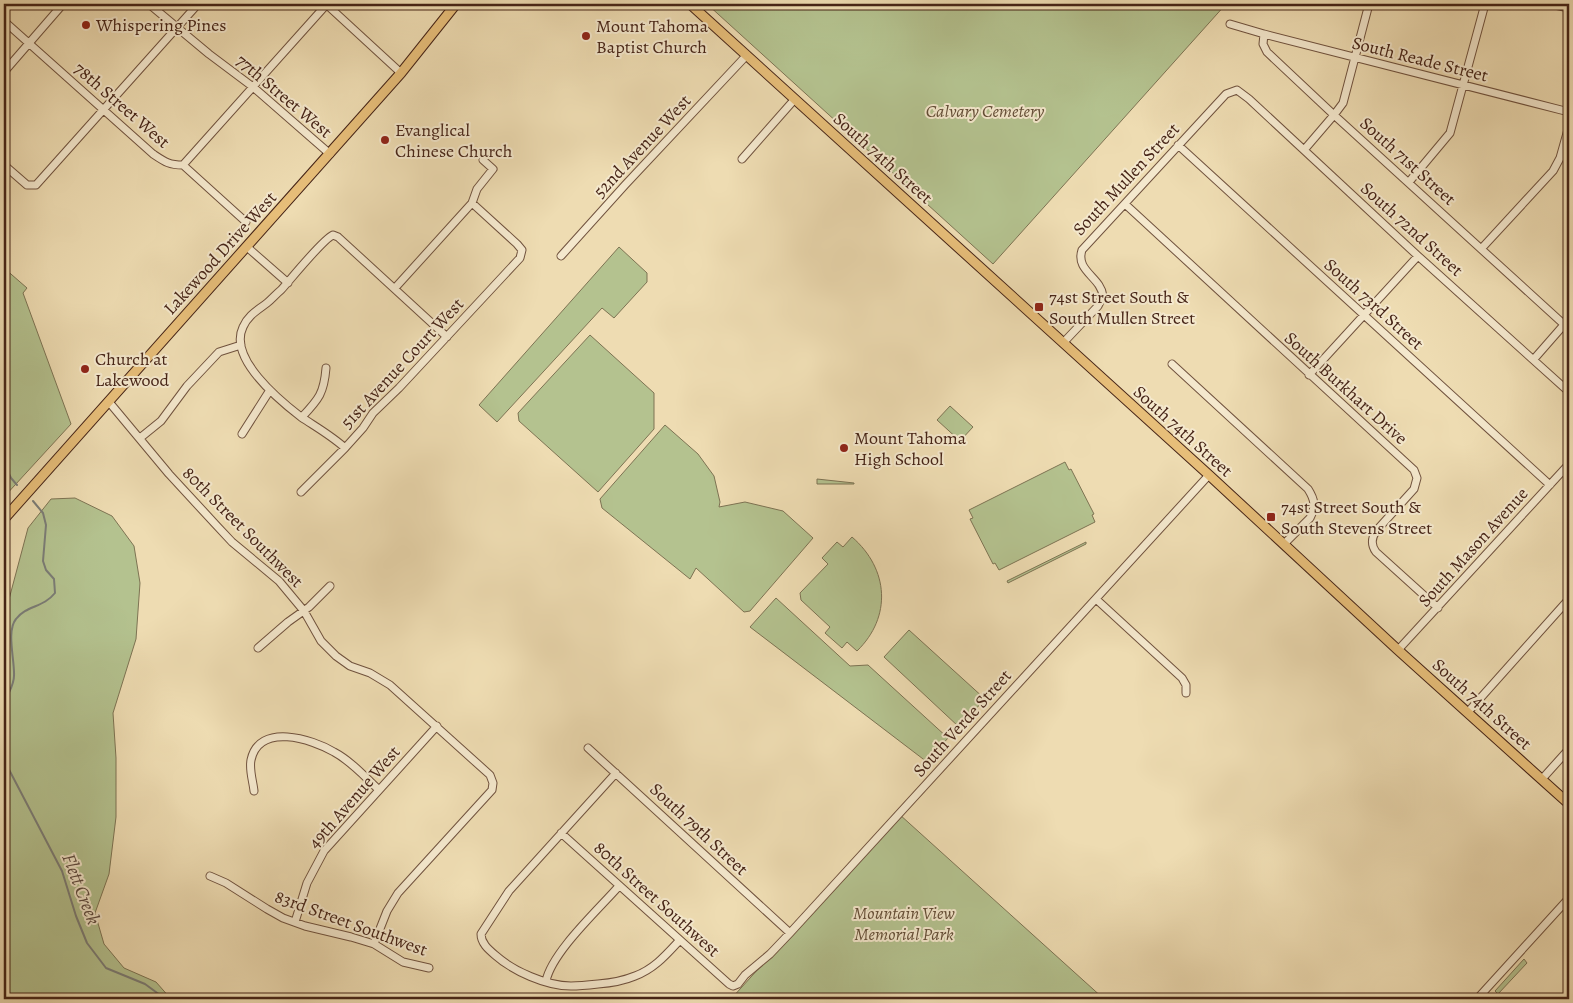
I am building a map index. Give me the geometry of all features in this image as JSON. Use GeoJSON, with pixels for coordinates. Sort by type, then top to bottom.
{"type":"FeatureCollection","features":[{"type":"Feature","properties":{"kind":"main road","name":"Lakewood Drive West"},"geometry":{"type":"LineString","coordinates":[[4,519],[330,154],[401,73],[456,4]]}},
{"type":"Feature","properties":{"kind":"main road","name":"South 74th Street"},"geometry":{"type":"LineString","coordinates":[[690,4],[1569,804]]}},
{"type":"Feature","properties":{"kind":"street"},"geometry":{"type":"LineString","coordinates":[[4,72],[63,4]]}},
{"type":"Feature","properties":{"kind":"street","name":"77th Street West"},"geometry":{"type":"LineString","coordinates":[[149,4],[208,54],[252,87],[330,154]]}},
{"type":"Feature","properties":{"kind":"street"},"geometry":{"type":"LineString","coordinates":[[4,165],[28,186],[36,185],[198,4]]}},
{"type":"Feature","properties":{"kind":"street"},"geometry":{"type":"LineString","coordinates":[[183,165],[326,4],[401,73]]}},
{"type":"Feature","properties":{"kind":"street"},"geometry":{"type":"LineString","coordinates":[[1304,150],[1343,103],[1369,4]]}},
{"type":"Feature","properties":{"kind":"street"},"geometry":{"type":"LineString","coordinates":[[1409,182],[1450,133],[1485,4]]}},
{"type":"Feature","properties":{"kind":"street"},"geometry":{"type":"LineString","coordinates":[[1550,4],[1569,8]]}},
{"type":"Feature","properties":{"kind":"street","name":"78th Street West"},"geometry":{"type":"LineString","coordinates":[[4,21],[153,154],[173,165],[183,165],[246,222]]}},
{"type":"Feature","properties":{"kind":"street"},"geometry":{"type":"LineString","coordinates":[[1230,24],[1264,34]]}},
{"type":"Feature","properties":{"kind":"street","name":"South Reade Street"},"geometry":{"type":"LineString","coordinates":[[1264,34],[1569,112]]}},
{"type":"Feature","properties":{"kind":"street","name":"South 71st Street"},"geometry":{"type":"LineString","coordinates":[[1264,34],[1263,44],[1267,52],[1481,249],[1568,324]]}},
{"type":"Feature","properties":{"kind":"street","name":"52nd Avenue West"},"geometry":{"type":"LineString","coordinates":[[561,256],[746,56]]}},
{"type":"Feature","properties":{"kind":"street","name":"South Mullen Street"},"geometry":{"type":"LineString","coordinates":[[1063,343],[1098,306],[1103,296],[1100,286],[1083,268],[1080,259],[1082,250],[1226,94],[1233,90]]}},
{"type":"Feature","properties":{"kind":"street","name":"South 72nd Street"},"geometry":{"type":"LineString","coordinates":[[1233,90],[1237,90],[1249,99],[1418,256],[1569,392]]}},
{"type":"Feature","properties":{"kind":"street"},"geometry":{"type":"LineString","coordinates":[[742,159],[794,100]]}},
{"type":"Feature","properties":{"kind":"street"},"geometry":{"type":"LineString","coordinates":[[1481,249],[1553,171],[1560,158],[1569,126]]}},
{"type":"Feature","properties":{"kind":"street","name":"South 73rd Street"},"geometry":{"type":"LineString","coordinates":[[1178,145],[1550,485]]}},
{"type":"Feature","properties":{"kind":"street"},"geometry":{"type":"LineString","coordinates":[[394,288],[472,203],[477,189],[493,169],[482,160]]}},
{"type":"Feature","properties":{"kind":"street","name":"51st Avenue Court West"},"geometry":{"type":"LineString","coordinates":[[301,492],[345,448],[363,428],[373,413],[400,388],[520,258],[522,252],[520,248],[472,203]]}},
{"type":"Feature","properties":{"kind":"street","name":"South Burkhart Drive"},"geometry":{"type":"LineString","coordinates":[[1125,204],[1414,470],[1417,478],[1414,489],[1376,531],[1372,544],[1376,552],[1438,608]]}},
{"type":"Feature","properties":{"kind":"street"},"geometry":{"type":"LineString","coordinates":[[345,448],[302,417],[270,390],[246,360],[240,345],[241,331],[246,321],[288,283],[332,235],[338,238],[447,337]]}},
{"type":"Feature","properties":{"kind":"street"},"geometry":{"type":"LineString","coordinates":[[248,247],[288,283]]}},
{"type":"Feature","properties":{"kind":"street"},"geometry":{"type":"LineString","coordinates":[[1309,375],[1418,256]]}},
{"type":"Feature","properties":{"kind":"street"},"geometry":{"type":"LineString","coordinates":[[1534,359],[1568,324]]}},
{"type":"Feature","properties":{"kind":"street"},"geometry":{"type":"LineString","coordinates":[[140,438],[161,421],[187,386],[219,352],[240,345]]}},
{"type":"Feature","properties":{"kind":"street"},"geometry":{"type":"LineString","coordinates":[[1172,364],[1304,485],[1313,497],[1315,503],[1310,518],[1284,544]]}},
{"type":"Feature","properties":{"kind":"street"},"geometry":{"type":"LineString","coordinates":[[302,417],[322,393],[326,368]]}},
{"type":"Feature","properties":{"kind":"street"},"geometry":{"type":"LineString","coordinates":[[242,434],[270,390]]}},
{"type":"Feature","properties":{"kind":"street","name":"80th Street Southwest"},"geometry":{"type":"LineString","coordinates":[[109,402],[169,474],[232,542],[279,580],[304,611],[321,641],[336,656],[350,666],[383,680],[488,772],[493,783],[492,790],[398,892],[387,910],[374,944]]}},
{"type":"Feature","properties":{"kind":"street","name":"South Mason Avenue"},"geometry":{"type":"LineString","coordinates":[[1398,650],[1569,464]]}},
{"type":"Feature","properties":{"kind":"street","name":"South Verde Street"},"geometry":{"type":"LineString","coordinates":[[733,986],[738,984],[752,968],[770,954],[790,933],[1209,476]]}},
{"type":"Feature","properties":{"kind":"street"},"geometry":{"type":"LineString","coordinates":[[258,648],[304,611],[330,586]]}},
{"type":"Feature","properties":{"kind":"street"},"geometry":{"type":"LineString","coordinates":[[1096,598],[1182,678],[1186,684],[1186,693]]}},
{"type":"Feature","properties":{"kind":"street"},"geometry":{"type":"LineString","coordinates":[[1468,712],[1569,600]]}},
{"type":"Feature","properties":{"kind":"street","name":"49th Avenue West"},"geometry":{"type":"LineString","coordinates":[[295,922],[307,883],[324,851],[378,789],[437,726]]}},
{"type":"Feature","properties":{"kind":"street"},"geometry":{"type":"LineString","coordinates":[[254,791],[251,771],[253,753],[256,748],[267,740],[284,736],[322,745],[344,758],[378,789]]}},
{"type":"Feature","properties":{"kind":"street","name":"South 79th Street"},"geometry":{"type":"LineString","coordinates":[[588,748],[790,933]]}},
{"type":"Feature","properties":{"kind":"street"},"geometry":{"type":"LineString","coordinates":[[1542,779],[1569,749]]}},
{"type":"Feature","properties":{"kind":"street"},"geometry":{"type":"LineString","coordinates":[[616,773],[505,897],[480,936],[484,943],[509,966],[526,975],[570,986],[622,981],[644,972],[655,965],[679,941]]}},
{"type":"Feature","properties":{"kind":"street","name":"80th Street Southwest"},"geometry":{"type":"LineString","coordinates":[[562,833],[679,941],[733,986]]}},
{"type":"Feature","properties":{"kind":"street","name":"83rd Street Southwest"},"geometry":{"type":"LineString","coordinates":[[210,876],[226,883],[283,918],[374,944],[403,962],[429,968]]}},
{"type":"Feature","properties":{"kind":"street"},"geometry":{"type":"LineString","coordinates":[[546,981],[552,966],[563,950],[619,886]]}},
{"type":"Feature","properties":{"kind":"street"},"geometry":{"type":"LineString","coordinates":[[1477,999],[1569,898]]}},
{"type":"Feature","properties":{"kind":"green space","name":"Calvary Cemetery"},"geometry":{"type":"Polygon","coordinates":[[[707,4],[1226,4],[993,264],[707,4]]]}},
{"type":"Feature","properties":{"kind":"green space"},"geometry":{"type":"Polygon","coordinates":[[[619,247],[647,273],[647,282],[614,318],[602,308],[497,422],[479,405],[619,247]]]}},
{"type":"Feature","properties":{"kind":"green space"},"geometry":{"type":"Polygon","coordinates":[[[4,268],[27,288],[23,293],[71,424],[4,497],[4,268]]]}},
{"type":"Feature","properties":{"kind":"green space"},"geometry":{"type":"Polygon","coordinates":[[[590,335],[654,393],[654,429],[598,492],[519,421],[518,413],[590,335]]]}},
{"type":"Feature","properties":{"kind":"green space"},"geometry":{"type":"Polygon","coordinates":[[[950,406],[973,427],[960,441],[937,420],[950,406]]]}},
{"type":"Feature","properties":{"kind":"green space"},"geometry":{"type":"Polygon","coordinates":[[[665,425],[698,454],[714,476],[720,502],[719,507],[745,502],[783,511],[813,538],[750,611],[744,612],[696,568],[690,579],[602,508],[600,499],[665,425]]]}},
{"type":"Feature","properties":{"kind":"green space"},"geometry":{"type":"Polygon","coordinates":[[[1065,462],[1069,470],[1071,469],[1094,514],[1092,515],[1095,522],[999,570],[995,563],[993,564],[970,519],[973,518],[969,510],[1065,462]]]}},
{"type":"Feature","properties":{"kind":"green space"},"geometry":{"type":"Polygon","coordinates":[[[817,479],[854,483],[854,484],[817,484],[817,479]]]}},
{"type":"Feature","properties":{"kind":"green space"},"geometry":{"type":"Polygon","coordinates":[[[75,498],[112,516],[134,546],[140,583],[136,639],[113,713],[116,758],[116,817],[109,874],[95,913],[104,944],[124,968],[156,982],[171,999],[4,999],[4,618],[28,528],[51,499],[75,498]]]}},
{"type":"Feature","properties":{"kind":"green space"},"geometry":{"type":"Polygon","coordinates":[[[852,537],[873,564],[879,578],[882,593],[881,608],[876,623],[868,638],[857,651],[847,642],[842,648],[825,633],[830,627],[801,600],[800,593],[828,564],[822,558],[837,542],[843,547],[852,537]]]}},
{"type":"Feature","properties":{"kind":"green space"},"geometry":{"type":"Polygon","coordinates":[[[1086,542],[1086,544],[1008,583],[1007,581],[1086,542]]]}},
{"type":"Feature","properties":{"kind":"green space"},"geometry":{"type":"Polygon","coordinates":[[[776,598],[850,666],[868,665],[948,738],[927,762],[750,627],[776,598]]]}},
{"type":"Feature","properties":{"kind":"green space"},"geometry":{"type":"Polygon","coordinates":[[[909,630],[985,699],[959,727],[884,657],[909,630]]]}},
{"type":"Feature","properties":{"kind":"green space","name":"Mountain View Memorial Park"},"geometry":{"type":"Polygon","coordinates":[[[899,814],[1104,999],[731,999],[899,814]]]}},
{"type":"Feature","properties":{"kind":"green space"},"geometry":{"type":"Polygon","coordinates":[[[1524,959],[1527,963],[1498,994],[1495,991],[1524,959]]]}},
{"type":"Feature","properties":{"kind":"waterway","name":"Flett Creek"},"geometry":{"type":"LineString","coordinates":[[4,415],[9,432],[7,440],[7,470],[17,485]]}},
{"type":"Feature","properties":{"kind":"waterway","name":"Flett Creek"},"geometry":{"type":"LineString","coordinates":[[4,706],[14,680],[11,638],[13,624],[20,614],[45,601],[55,593],[54,579],[46,570],[43,561],[46,525],[43,513],[33,501]]}},
{"type":"Feature","properties":{"kind":"waterway","name":"Flett Creek"},"geometry":{"type":"LineString","coordinates":[[4,760],[62,871],[76,916],[87,943],[106,968],[145,984],[160,995],[162,999]]}},
{"type":"Feature","properties":{"kind":"place","name":"Whispering Pines"},"geometry":{"type":"Point","coordinates":[86,25]}},
{"type":"Feature","properties":{"kind":"place","name":"Mount Tahoma Baptist Church"},"geometry":{"type":"Point","coordinates":[586,36]}},
{"type":"Feature","properties":{"kind":"place","name":"Evanglical Chinese Church"},"geometry":{"type":"Point","coordinates":[385,140]}},
{"type":"Feature","properties":{"kind":"place","name":"74st Street South & South Mullen Street"},"geometry":{"type":"Point","coordinates":[1039,307]}},
{"type":"Feature","properties":{"kind":"place","name":"Church at Lakewood"},"geometry":{"type":"Point","coordinates":[85,369]}},
{"type":"Feature","properties":{"kind":"place","name":"Mount Tahoma High School"},"geometry":{"type":"Point","coordinates":[844,448]}},
{"type":"Feature","properties":{"kind":"place","name":"74st Street South & South Stevens Street"},"geometry":{"type":"Point","coordinates":[1271,517]}}]}
